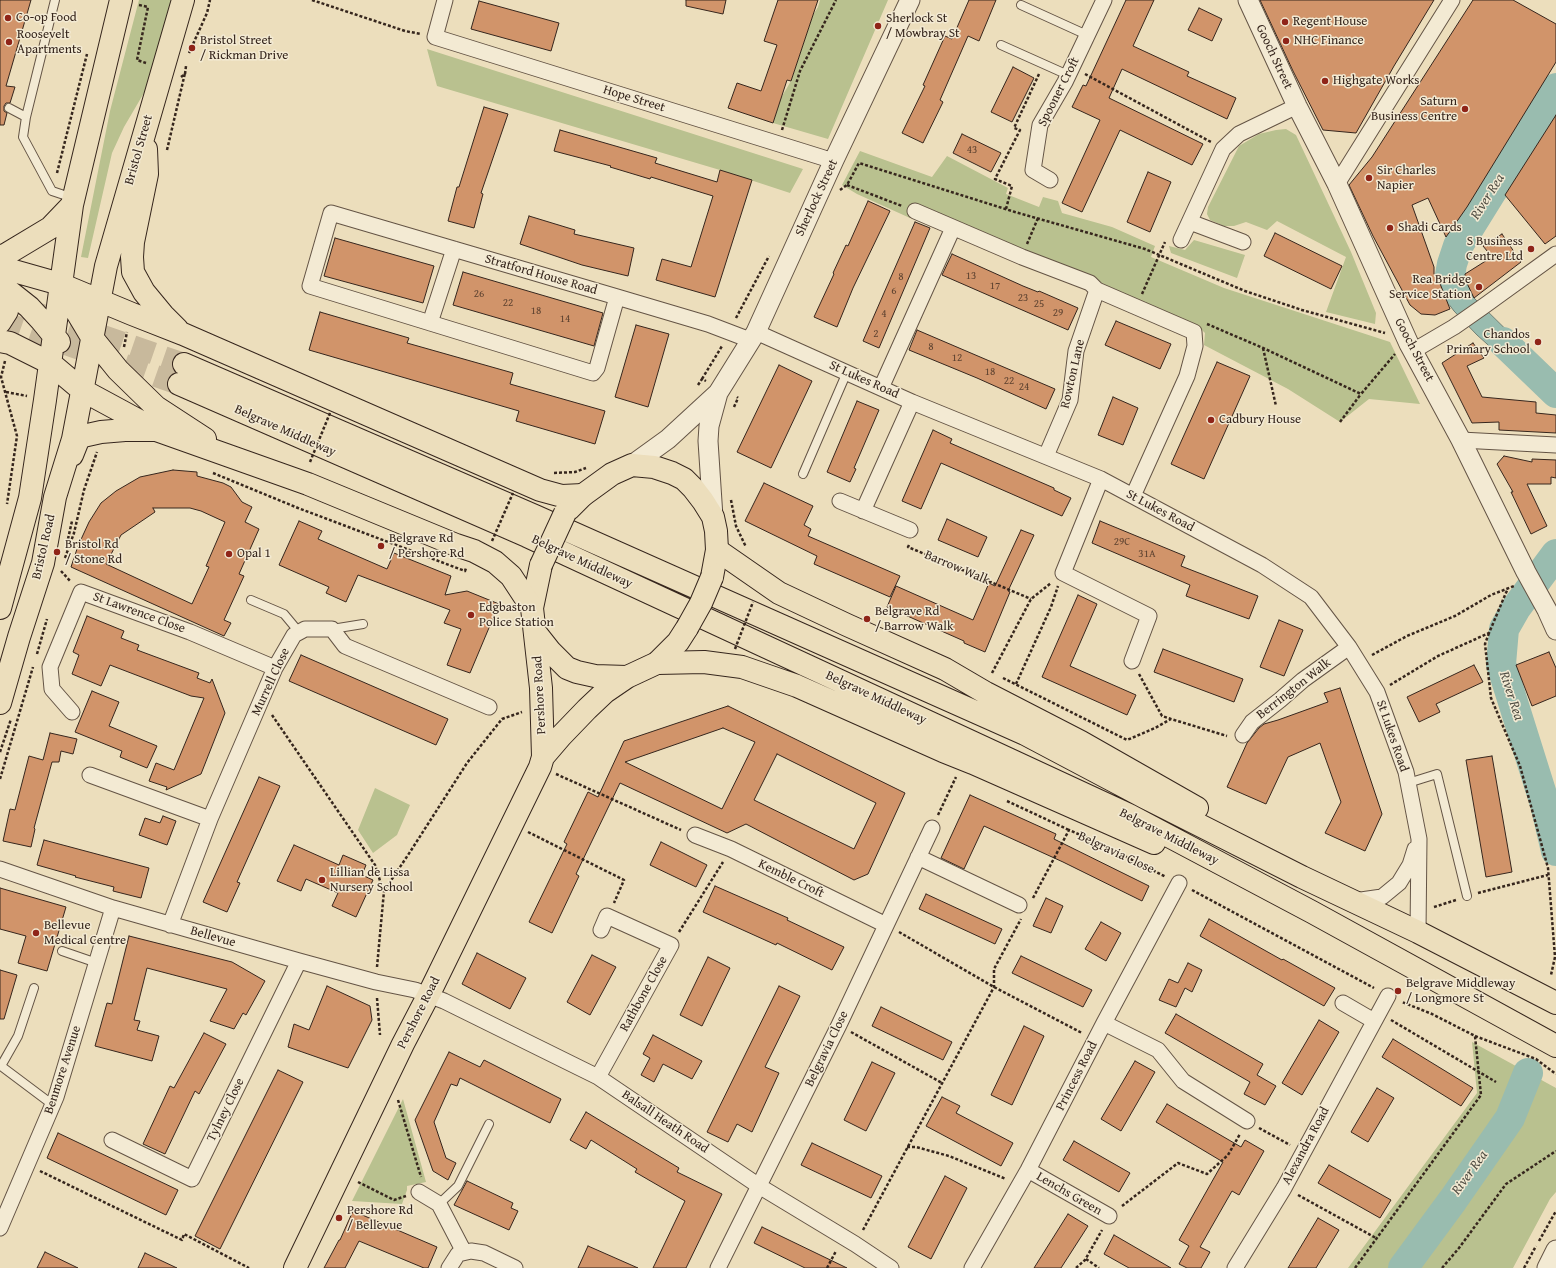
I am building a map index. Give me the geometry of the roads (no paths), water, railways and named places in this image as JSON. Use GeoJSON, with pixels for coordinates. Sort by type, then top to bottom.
{"type":"FeatureCollection","features":[{"type":"Feature","properties":{"kind":"main road","name":"Bristol Street"},"geometry":{"type":"LineString","coordinates":[[87,331],[99,301],[106,266],[145,126],[183,0]]}},
{"type":"Feature","properties":{"kind":"main road"},"geometry":{"type":"LineString","coordinates":[[121,1],[73,201],[60,284],[87,331],[118,370],[156,407],[232,456]]}},
{"type":"Feature","properties":{"kind":"main road"},"geometry":{"type":"LineString","coordinates":[[145,126],[147,174],[133,242],[133,272],[144,292],[163,315],[183,334]]}},
{"type":"Feature","properties":{"kind":"main road"},"geometry":{"type":"LineString","coordinates":[[0,256],[5,255],[50,228],[73,201]]}},
{"type":"Feature","properties":{"kind":"main road"},"geometry":{"type":"LineString","coordinates":[[0,279],[60,284],[183,334],[540,490],[562,496],[582,495]]}},
{"type":"Feature","properties":{"kind":"main road"},"geometry":{"type":"LineString","coordinates":[[0,279],[7,310],[0,322]]}},
{"type":"Feature","properties":{"kind":"main road"},"geometry":{"type":"LineString","coordinates":[[0,279],[29,307],[82,390],[156,430],[308,484],[474,551],[495,562],[511,576],[532,608]]}},
{"type":"Feature","properties":{"kind":"main road","name":"Bristol Road"},"geometry":{"type":"LineString","coordinates":[[0,608],[30,498],[56,348],[60,284]]}},
{"type":"Feature","properties":{"kind":"main road"},"geometry":{"type":"LineString","coordinates":[[0,341],[56,348],[87,331]]}},
{"type":"Feature","properties":{"kind":"main road","name":"Bristol Road"},"geometry":{"type":"LineString","coordinates":[[0,703],[19,637],[43,563],[55,496],[73,438],[82,390],[87,331]]}},
{"type":"Feature","properties":{"kind":"main road","name":"Belgrave Middleway"},"geometry":{"type":"LineString","coordinates":[[1556,1003],[1418,922],[1354,901],[1302,877],[1144,797],[1025,734],[542,519],[181,374],[1129,815],[1312,912],[1533,1035],[1556,1046]]}},
{"type":"Feature","properties":{"kind":"main road"},"geometry":{"type":"LineString","coordinates":[[55,496],[79,438],[101,432],[156,430]]}},
{"type":"Feature","properties":{"kind":"main road"},"geometry":{"type":"LineString","coordinates":[[532,608],[541,565],[564,513],[582,495],[612,474],[632,465],[654,467],[672,473],[684,479],[703,501],[713,517],[716,531],[717,550],[712,577],[701,603],[678,642],[657,663]]}},
{"type":"Feature","properties":{"kind":"main road"},"geometry":{"type":"LineString","coordinates":[[717,550],[779,593],[945,669],[986,693],[1081,742],[1265,847],[1302,877]]}},
{"type":"Feature","properties":{"kind":"main road","name":"Pershore Road"},"geometry":{"type":"LineString","coordinates":[[532,608],[536,632],[541,705],[549,766]]}},
{"type":"Feature","properties":{"kind":"main road"},"geometry":{"type":"LineString","coordinates":[[536,632],[550,651],[567,668],[595,676],[627,677]]}},
{"type":"Feature","properties":{"kind":"main road"},"geometry":{"type":"LineString","coordinates":[[657,663],[704,662],[742,667],[797,686],[1312,912]]}},
{"type":"Feature","properties":{"kind":"main road","name":"Pershore Road"},"geometry":{"type":"LineString","coordinates":[[549,766],[561,736],[587,709],[605,692],[627,677],[657,663]]}},
{"type":"Feature","properties":{"kind":"main road","name":"Pershore Road"},"geometry":{"type":"LineString","coordinates":[[295,1268],[403,1044],[540,767],[549,766]]}},
{"type":"Feature","properties":{"kind":"street","name":"Hope Street"},"geometry":{"type":"LineString","coordinates":[[446,0],[435,37],[777,144],[834,160]]}},
{"type":"Feature","properties":{"kind":"street","name":"Sherlock Street"},"geometry":{"type":"LineString","coordinates":[[632,465],[668,439],[718,393],[753,336],[910,0]]}},
{"type":"Feature","properties":{"kind":"street","name":"Spooner Croft"},"geometry":{"type":"LineString","coordinates":[[1050,180],[1033,170],[1040,125],[1070,71],[1104,0]]}},
{"type":"Feature","properties":{"kind":"street","name":"Gooch Street"},"geometry":{"type":"LineString","coordinates":[[1248,0],[1297,106],[1337,184],[1406,351],[1461,440],[1526,572],[1547,605],[1556,630]]}},
{"type":"Feature","properties":{"kind":"street"},"geometry":{"type":"LineString","coordinates":[[1337,184],[1452,0]]}},
{"type":"Feature","properties":{"kind":"street"},"geometry":{"type":"LineString","coordinates":[[1181,240],[1223,149],[1239,134],[1297,106]]}},
{"type":"Feature","properties":{"kind":"street"},"geometry":{"type":"LineString","coordinates":[[915,211],[1022,257],[1090,283],[1097,290],[1194,332],[1195,346],[1187,376],[1133,496]]}},
{"type":"Feature","properties":{"kind":"street","name":"Stratford House Road"},"geometry":{"type":"LineString","coordinates":[[430,323],[310,286],[331,213],[708,324],[729,332],[753,336]]}},
{"type":"Feature","properties":{"kind":"street"},"geometry":{"type":"LineString","coordinates":[[1190,222],[1243,242]]}},
{"type":"Feature","properties":{"kind":"street"},"geometry":{"type":"LineString","coordinates":[[880,388],[953,228]]}},
{"type":"Feature","properties":{"kind":"street"},"geometry":{"type":"LineString","coordinates":[[454,249],[430,323],[593,373],[597,368],[617,297]]}},
{"type":"Feature","properties":{"kind":"street"},"geometry":{"type":"LineString","coordinates":[[1406,351],[1454,327],[1556,254]]}},
{"type":"Feature","properties":{"kind":"street","name":"Rowton Lane"},"geometry":{"type":"LineString","coordinates":[[1046,456],[1070,400],[1076,351],[1097,290]]}},
{"type":"Feature","properties":{"kind":"street","name":"St Lukes Road"},"geometry":{"type":"LineString","coordinates":[[753,336],[847,372],[912,402],[1101,479],[1262,565],[1311,596],[1359,662],[1377,692],[1406,772],[1419,838],[1418,922]]}},
{"type":"Feature","properties":{"kind":"street","name":"Sherlock Street"},"geometry":{"type":"LineString","coordinates":[[713,517],[708,441],[709,426],[718,393]]}},
{"type":"Feature","properties":{"kind":"street"},"geometry":{"type":"LineString","coordinates":[[862,510],[912,402]]}},
{"type":"Feature","properties":{"kind":"street"},"geometry":{"type":"LineString","coordinates":[[1461,440],[1556,445]]}},
{"type":"Feature","properties":{"kind":"street"},"geometry":{"type":"LineString","coordinates":[[1101,479],[1062,573],[1149,616],[1132,662]]}},
{"type":"Feature","properties":{"kind":"street"},"geometry":{"type":"LineString","coordinates":[[840,501],[910,530]]}},
{"type":"Feature","properties":{"kind":"street","name":"St Lawrence Close"},"geometry":{"type":"LineString","coordinates":[[72,712],[52,689],[50,667],[81,592],[190,632],[275,668]]}},
{"type":"Feature","properties":{"kind":"street"},"geometry":{"type":"LineString","coordinates":[[299,632],[305,629],[332,629],[345,646],[489,707]]}},
{"type":"Feature","properties":{"kind":"street","name":"Murrell Close"},"geometry":{"type":"LineString","coordinates":[[170,924],[210,820],[275,668],[294,635],[299,632]]}},
{"type":"Feature","properties":{"kind":"street","name":"Berrington Walk"},"geometry":{"type":"LineString","coordinates":[[1236,735],[1303,680],[1349,648]]}},
{"type":"Feature","properties":{"kind":"street"},"geometry":{"type":"LineString","coordinates":[[90,775],[210,820]]}},
{"type":"Feature","properties":{"kind":"street","name":"Belgravia Close"},"geometry":{"type":"LineString","coordinates":[[718,1268],[839,1025],[932,828]]}},
{"type":"Feature","properties":{"kind":"street","name":"Kemble Croft"},"geometry":{"type":"LineString","coordinates":[[695,835],[731,849],[886,925]]}},
{"type":"Feature","properties":{"kind":"street","name":"St Lukes Road"},"geometry":{"type":"LineString","coordinates":[[1354,901],[1382,897],[1399,883],[1410,865],[1419,838]]}},
{"type":"Feature","properties":{"kind":"street"},"geometry":{"type":"LineString","coordinates":[[918,857],[1023,907]]}},
{"type":"Feature","properties":{"kind":"street","name":"Bellevue"},"geometry":{"type":"LineString","coordinates":[[0,869],[113,908],[376,982],[415,990],[428,996]]}},
{"type":"Feature","properties":{"kind":"street","name":"Princess Road"},"geometry":{"type":"LineString","coordinates":[[972,1268],[1028,1170],[1096,1041],[1104,1022],[1179,883]]}},
{"type":"Feature","properties":{"kind":"street","name":"Benmore Avenue"},"geometry":{"type":"LineString","coordinates":[[0,1228],[53,1105],[113,908]]}},
{"type":"Feature","properties":{"kind":"street","name":"Rathbone Close"},"geometry":{"type":"LineString","coordinates":[[598,1077],[671,945],[607,916],[601,930]]}},
{"type":"Feature","properties":{"kind":"street","name":"Tylney Close"},"geometry":{"type":"LineString","coordinates":[[112,1140],[192,1179],[299,961]]}},
{"type":"Feature","properties":{"kind":"street","name":"Balsall Heath Road"},"geometry":{"type":"LineString","coordinates":[[428,996],[444,1001],[598,1077],[759,1186],[855,1244],[891,1268]]}},
{"type":"Feature","properties":{"kind":"street","name":"Alexandra Road"},"geometry":{"type":"LineString","coordinates":[[1235,1268],[1284,1188],[1388,996]]}},
{"type":"Feature","properties":{"kind":"street"},"geometry":{"type":"LineString","coordinates":[[1343,1003],[1376,1017]]}},
{"type":"Feature","properties":{"kind":"street"},"geometry":{"type":"LineString","coordinates":[[1104,1022],[1158,1050],[1183,1081],[1247,1121]]}},
{"type":"Feature","properties":{"kind":"street"},"geometry":{"type":"LineString","coordinates":[[1533,1035],[1556,1056]]}},
{"type":"Feature","properties":{"kind":"street","name":"Lenchs Green"},"geometry":{"type":"LineString","coordinates":[[1028,1170],[1109,1216]]}},
{"type":"Feature","properties":{"kind":"street"},"geometry":{"type":"LineString","coordinates":[[419,1192],[439,1204],[464,1252]]}},
{"type":"Feature","properties":{"kind":"street"},"geometry":{"type":"LineString","coordinates":[[1547,1268],[1556,1250]]}},
{"type":"Feature","properties":{"kind":"street"},"geometry":{"type":"LineString","coordinates":[[448,1268],[458,1254],[471,1251],[484,1253],[515,1268]]}},
{"type":"Feature","properties":{"kind":"lane"},"geometry":{"type":"LineString","coordinates":[[55,0],[26,117],[23,137],[52,191],[73,201]]}},
{"type":"Feature","properties":{"kind":"lane"},"geometry":{"type":"LineString","coordinates":[[1022,5],[1087,36]]}},
{"type":"Feature","properties":{"kind":"lane"},"geometry":{"type":"LineString","coordinates":[[1001,45],[1043,64],[1070,71]]}},
{"type":"Feature","properties":{"kind":"lane"},"geometry":{"type":"LineString","coordinates":[[9,108],[26,117]]}},
{"type":"Feature","properties":{"kind":"lane"},"geometry":{"type":"LineString","coordinates":[[803,474],[847,372]]}},
{"type":"Feature","properties":{"kind":"lane"},"geometry":{"type":"LineString","coordinates":[[252,600],[284,614],[299,632]]}},
{"type":"Feature","properties":{"kind":"lane"},"geometry":{"type":"LineString","coordinates":[[332,629],[363,624]]}},
{"type":"Feature","properties":{"kind":"lane"},"geometry":{"type":"LineString","coordinates":[[1408,783],[1437,774],[1467,896]]}},
{"type":"Feature","properties":{"kind":"lane"},"geometry":{"type":"LineString","coordinates":[[62,951],[97,963]]}},
{"type":"Feature","properties":{"kind":"lane"},"geometry":{"type":"LineString","coordinates":[[34,988],[18,1036],[0,1066],[53,1105]]}},
{"type":"Feature","properties":{"kind":"lane"},"geometry":{"type":"LineString","coordinates":[[439,1204],[458,1186],[489,1124]]}},
{"type":"Feature","properties":{"kind":"waterway","name":"River Rea"},"geometry":{"type":"LineString","coordinates":[[1455,291],[1450,275],[1458,246],[1556,88]]}},
{"type":"Feature","properties":{"kind":"waterway","name":"River Rea"},"geometry":{"type":"LineString","coordinates":[[1503,342],[1556,393]]}},
{"type":"Feature","properties":{"kind":"waterway","name":"River Rea"},"geometry":{"type":"LineString","coordinates":[[1556,554],[1516,608],[1504,629],[1501,664],[1545,804],[1556,851]]}},
{"type":"Feature","properties":{"kind":"waterway","name":"River Rea"},"geometry":{"type":"LineString","coordinates":[[1403,1268],[1453,1200],[1510,1118],[1528,1073]]}},
{"type":"Feature","properties":{"kind":"tunnel"},"geometry":{"type":"LineString","coordinates":[[39,314],[184,364]]}},
{"type":"Feature","properties":{"kind":"tunnel"},"geometry":{"type":"LineString","coordinates":[[0,321],[179,384]]}},
{"type":"Feature","properties":{"kind":"place","name":"Co-op Food"},"geometry":{"type":"Point","coordinates":[8,18]}},
{"type":"Feature","properties":{"kind":"place","name":"Regent House"},"geometry":{"type":"Point","coordinates":[1285,22]}},
{"type":"Feature","properties":{"kind":"place","name":"Sherlock St / Mowbray St"},"geometry":{"type":"Point","coordinates":[878,26]}},
{"type":"Feature","properties":{"kind":"place","name":"NHC Finance"},"geometry":{"type":"Point","coordinates":[1286,41]}},
{"type":"Feature","properties":{"kind":"place","name":"Roosevelt Apartments"},"geometry":{"type":"Point","coordinates":[9,42]}},
{"type":"Feature","properties":{"kind":"place","name":"Bristol Street / Rickman Drive"},"geometry":{"type":"Point","coordinates":[192,48]}},
{"type":"Feature","properties":{"kind":"place","name":"Highgate Works"},"geometry":{"type":"Point","coordinates":[1325,81]}},
{"type":"Feature","properties":{"kind":"place","name":"Saturn Business Centre"},"geometry":{"type":"Point","coordinates":[1465,109]}},
{"type":"Feature","properties":{"kind":"place","name":"Sir Charles Napier"},"geometry":{"type":"Point","coordinates":[1369,178]}},
{"type":"Feature","properties":{"kind":"place","name":"Shadi Cards"},"geometry":{"type":"Point","coordinates":[1390,228]}},
{"type":"Feature","properties":{"kind":"place","name":"S Business Centre Ltd"},"geometry":{"type":"Point","coordinates":[1531,249]}},
{"type":"Feature","properties":{"kind":"place","name":"Rea Bridge Service Station"},"geometry":{"type":"Point","coordinates":[1479,287]}},
{"type":"Feature","properties":{"kind":"place","name":"Chandos Primary School"},"geometry":{"type":"Point","coordinates":[1538,342]}},
{"type":"Feature","properties":{"kind":"place","name":"Cadbury House"},"geometry":{"type":"Point","coordinates":[1211,420]}},
{"type":"Feature","properties":{"kind":"place","name":"Belgrave Rd / Pershore Rd"},"geometry":{"type":"Point","coordinates":[381,546]}},
{"type":"Feature","properties":{"kind":"place","name":"Bristol Rd / Stone Rd"},"geometry":{"type":"Point","coordinates":[57,552]}},
{"type":"Feature","properties":{"kind":"place","name":"Opal 1"},"geometry":{"type":"Point","coordinates":[229,554]}},
{"type":"Feature","properties":{"kind":"place","name":"Edgbaston Police Station"},"geometry":{"type":"Point","coordinates":[471,615]}},
{"type":"Feature","properties":{"kind":"place","name":"Belgrave Rd / Barrow Walk"},"geometry":{"type":"Point","coordinates":[867,619]}},
{"type":"Feature","properties":{"kind":"place","name":"Lillian de Lissa Nursery School"},"geometry":{"type":"Point","coordinates":[322,880]}},
{"type":"Feature","properties":{"kind":"place","name":"Bellevue Medical Centre"},"geometry":{"type":"Point","coordinates":[36,933]}},
{"type":"Feature","properties":{"kind":"place","name":"Belgrave Middleway / Longmore St"},"geometry":{"type":"Point","coordinates":[1398,991]}},
{"type":"Feature","properties":{"kind":"place","name":"Pershore Rd / Bellevue"},"geometry":{"type":"Point","coordinates":[339,1218]}}]}
